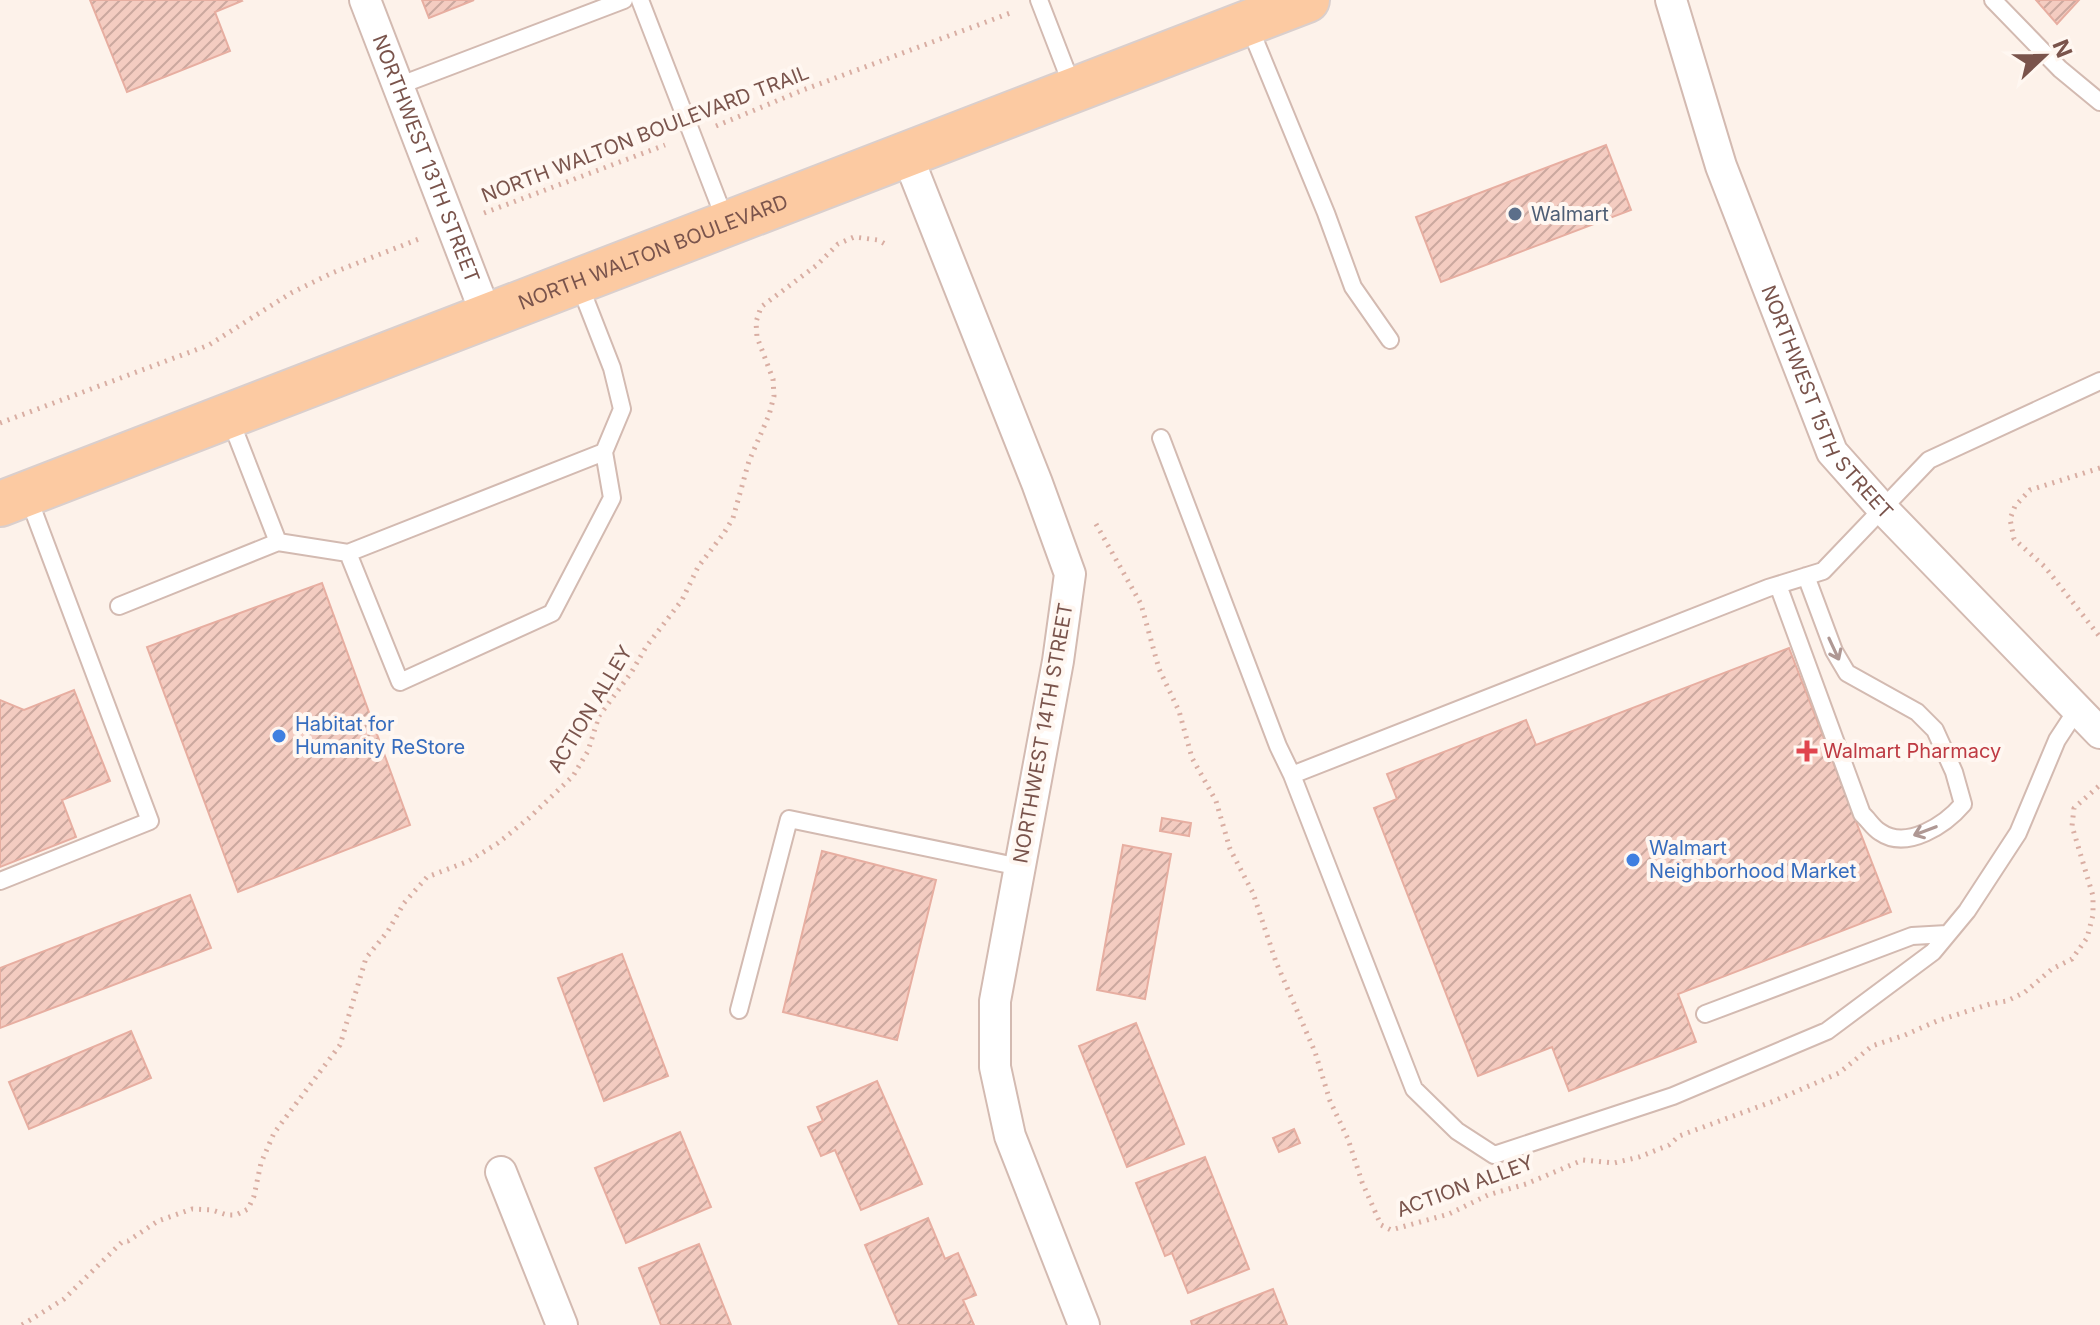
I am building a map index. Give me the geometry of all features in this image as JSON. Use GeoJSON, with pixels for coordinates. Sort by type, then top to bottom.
{"type":"FeatureCollection","features":[{"type":"Feature","properties":{"kind":"main road","name":"NORTH WALTON BOULEVARD"},"geometry":{"type":"LineString","coordinates":[[14,499],[1307,0]]}},
{"type":"Feature","properties":{"kind":"street","name":"NORTHWEST 13TH STREET"},"geometry":{"type":"LineString","coordinates":[[365,0],[487,317]]}},
{"type":"Feature","properties":{"kind":"street","name":"NORTHWEST 15TH STREET"},"geometry":{"type":"LineString","coordinates":[[1671,0],[1721,166],[1832,452],[1882,508],[2100,733]]}},
{"type":"Feature","properties":{"kind":"street","name":"NORTHWEST 14TH STREET"},"geometry":{"type":"LineString","coordinates":[[907,155],[1070,574],[1058,661],[995,1001],[995,1067],[1010,1136],[1084,1325]]}},
{"type":"Feature","properties":{"kind":"street"},"geometry":{"type":"LineString","coordinates":[[501,1172],[562,1325]]}},
{"type":"Feature","properties":{"kind":"lane"},"geometry":{"type":"LineString","coordinates":[[398,86],[624,0]]}},
{"type":"Feature","properties":{"kind":"lane"},"geometry":{"type":"LineString","coordinates":[[640,0],[727,224]]}},
{"type":"Feature","properties":{"kind":"lane"},"geometry":{"type":"LineString","coordinates":[[1993,0],[2060,69],[2100,102]]}},
{"type":"Feature","properties":{"kind":"lane"},"geometry":{"type":"LineString","coordinates":[[1040,1],[1074,90]]}},
{"type":"Feature","properties":{"kind":"lane"},"geometry":{"type":"LineString","coordinates":[[1247,23],[1326,213],[1353,287],[1390,340]]}},
{"type":"Feature","properties":{"kind":"lane"},"geometry":{"type":"LineString","coordinates":[[348,553],[400,682],[552,613],[612,498],[604,452],[622,409],[612,368],[578,281]]}},
{"type":"Feature","properties":{"kind":"lane"},"geometry":{"type":"LineString","coordinates":[[1292,775],[1778,585],[1823,571],[1929,460],[2100,381]]}},
{"type":"Feature","properties":{"kind":"lane"},"geometry":{"type":"LineString","coordinates":[[229,417],[278,542]]}},
{"type":"Feature","properties":{"kind":"lane"},"geometry":{"type":"LineString","coordinates":[[1161,438],[1278,746],[1414,1089],[1457,1131],[1494,1155],[1673,1096],[1827,1031],[1933,952],[1967,911],[2018,833],[2057,740],[2078,708]]}},
{"type":"Feature","properties":{"kind":"lane"},"geometry":{"type":"LineString","coordinates":[[119,606],[278,542],[348,553],[604,452]]}},
{"type":"Feature","properties":{"kind":"lane"},"geometry":{"type":"LineString","coordinates":[[0,881],[150,821],[14,499]]}},
{"type":"Feature","properties":{"kind":"lane"},"geometry":{"type":"LineString","coordinates":[[1778,585],[1862,814],[1881,833],[1899,839],[1923,833],[1948,820],[1963,804],[1954,772],[1935,730],[1917,712],[1847,673],[1834,651],[1806,576]]}},
{"type":"Feature","properties":{"kind":"lane"},"geometry":{"type":"LineString","coordinates":[[739,1010],[789,819],[1020,867]]}},
{"type":"Feature","properties":{"kind":"lane"},"geometry":{"type":"LineString","coordinates":[[1705,1014],[1912,936],[1947,934]]}},
{"type":"Feature","properties":{"kind":"path","name":"NORTH WALTON BOULEVARD TRAIL"},"geometry":{"type":"LineString","coordinates":[[0,423],[209,345],[291,293],[318,280],[499,206],[1040,1]]}},
{"type":"Feature","properties":{"kind":"path","name":"ACTION ALLEY"},"geometry":{"type":"LineString","coordinates":[[22,1325],[64,1299],[122,1242],[158,1221],[192,1209],[236,1215],[248,1209],[261,1163],[274,1133],[340,1045],[366,958],[388,931],[404,903],[427,877],[469,861],[498,843],[573,776],[588,751],[599,716],[682,600],[698,567],[733,518],[749,461],[774,396],[773,379],[757,337],[756,322],[761,307],[817,265],[838,244],[854,237],[885,244]]}},
{"type":"Feature","properties":{"kind":"path"},"geometry":{"type":"LineString","coordinates":[[2100,468],[2030,490],[2015,506],[2010,519],[2014,539],[2045,567],[2100,637]]}},
{"type":"Feature","properties":{"kind":"path","name":"ACTION ALLEY"},"geometry":{"type":"LineString","coordinates":[[1096,524],[1141,604],[1159,669],[1179,711],[1192,758],[1216,801],[1230,849],[1253,893],[1276,962],[1315,1052],[1330,1101],[1348,1139],[1362,1182],[1381,1225],[1391,1230],[1449,1214],[1488,1195],[1526,1184],[1583,1160],[1614,1163],[1639,1157],[1669,1145],[1679,1136],[1839,1073],[1872,1046],[1937,1021],[2007,1001],[2025,992],[2052,969],[2072,959],[2087,938],[2093,915],[2093,896],[2072,826],[2074,808],[2100,785]]}},
{"type":"Feature","properties":{"kind":"building"},"geometry":{"type":"Polygon","coordinates":[[[90,0],[242,1],[215,12],[230,51],[127,92],[90,0]]]}},
{"type":"Feature","properties":{"kind":"building"},"geometry":{"type":"Polygon","coordinates":[[[422,0],[474,0],[429,18],[422,0]]]}},
{"type":"Feature","properties":{"kind":"building"},"geometry":{"type":"Polygon","coordinates":[[[2036,0],[2079,0],[2057,24],[2036,0]]]}},
{"type":"Feature","properties":{"kind":"building"},"geometry":{"type":"Polygon","coordinates":[[[1606,145],[1631,210],[1441,282],[1416,217],[1606,145]]]}},
{"type":"Feature","properties":{"kind":"building","name":"Habitat for Humanity ReStore"},"geometry":{"type":"Polygon","coordinates":[[[322,583],[410,825],[238,892],[147,647],[322,583]]]}},
{"type":"Feature","properties":{"kind":"building","name":"Walmart Neighborhood Market"},"geometry":{"type":"Polygon","coordinates":[[[1789,648],[1891,912],[1678,994],[1696,1042],[1569,1091],[1552,1047],[1478,1076],[1374,808],[1397,799],[1387,774],[1526,720],[1536,745],[1789,648]]]}},
{"type":"Feature","properties":{"kind":"building"},"geometry":{"type":"Polygon","coordinates":[[[74,690],[110,781],[62,800],[76,837],[0,867],[0,700],[24,710],[74,690]]]}},
{"type":"Feature","properties":{"kind":"building"},"geometry":{"type":"Polygon","coordinates":[[[1162,818],[1191,823],[1189,836],[1160,831],[1162,818]]]}},
{"type":"Feature","properties":{"kind":"building"},"geometry":{"type":"Polygon","coordinates":[[[1123,845],[1171,854],[1145,999],[1097,990],[1123,845]]]}},
{"type":"Feature","properties":{"kind":"building"},"geometry":{"type":"Polygon","coordinates":[[[822,851],[936,880],[897,1040],[783,1012],[822,851]]]}},
{"type":"Feature","properties":{"kind":"building"},"geometry":{"type":"Polygon","coordinates":[[[190,895],[211,948],[0,1028],[0,968],[190,895]]]}},
{"type":"Feature","properties":{"kind":"building"},"geometry":{"type":"Polygon","coordinates":[[[622,954],[668,1076],[604,1101],[558,978],[622,954]]]}},
{"type":"Feature","properties":{"kind":"building"},"geometry":{"type":"Polygon","coordinates":[[[1136,1023],[1184,1144],[1127,1167],[1079,1046],[1136,1023]]]}},
{"type":"Feature","properties":{"kind":"building"},"geometry":{"type":"Polygon","coordinates":[[[131,1031],[151,1078],[29,1129],[9,1082],[131,1031]]]}},
{"type":"Feature","properties":{"kind":"building"},"geometry":{"type":"Polygon","coordinates":[[[877,1081],[922,1184],[861,1210],[835,1150],[821,1156],[808,1127],[823,1121],[817,1107],[877,1081]]]}},
{"type":"Feature","properties":{"kind":"building"},"geometry":{"type":"Polygon","coordinates":[[[1294,1129],[1300,1143],[1279,1152],[1273,1138],[1294,1129]]]}},
{"type":"Feature","properties":{"kind":"building"},"geometry":{"type":"Polygon","coordinates":[[[680,1132],[711,1207],[626,1243],[595,1168],[680,1132]]]}},
{"type":"Feature","properties":{"kind":"building"},"geometry":{"type":"Polygon","coordinates":[[[1205,1157],[1249,1269],[1188,1293],[1172,1253],[1165,1256],[1136,1183],[1205,1157]]]}},
{"type":"Feature","properties":{"kind":"building"},"geometry":{"type":"Polygon","coordinates":[[[928,1218],[945,1259],[958,1253],[976,1295],[963,1300],[974,1325],[899,1325],[865,1245],[928,1218]]]}},
{"type":"Feature","properties":{"kind":"building"},"geometry":{"type":"Polygon","coordinates":[[[699,1244],[731,1325],[661,1325],[639,1268],[699,1244]]]}},
{"type":"Feature","properties":{"kind":"building"},"geometry":{"type":"Polygon","coordinates":[[[1273,1289],[1287,1325],[1192,1325],[1191,1321],[1273,1289]]]}},
{"type":"Feature","properties":{"kind":"place","name":"Walmart"},"geometry":{"type":"Point","coordinates":[1515,214]}},
{"type":"Feature","properties":{"kind":"place","name":"Habitat for Humanity ReStore"},"geometry":{"type":"Point","coordinates":[279,736]}},
{"type":"Feature","properties":{"kind":"place","name":"Walmart Pharmacy"},"geometry":{"type":"Point","coordinates":[1807,751]}},
{"type":"Feature","properties":{"kind":"place","name":"Walmart Neighborhood Market"},"geometry":{"type":"Point","coordinates":[1633,860]}}]}
